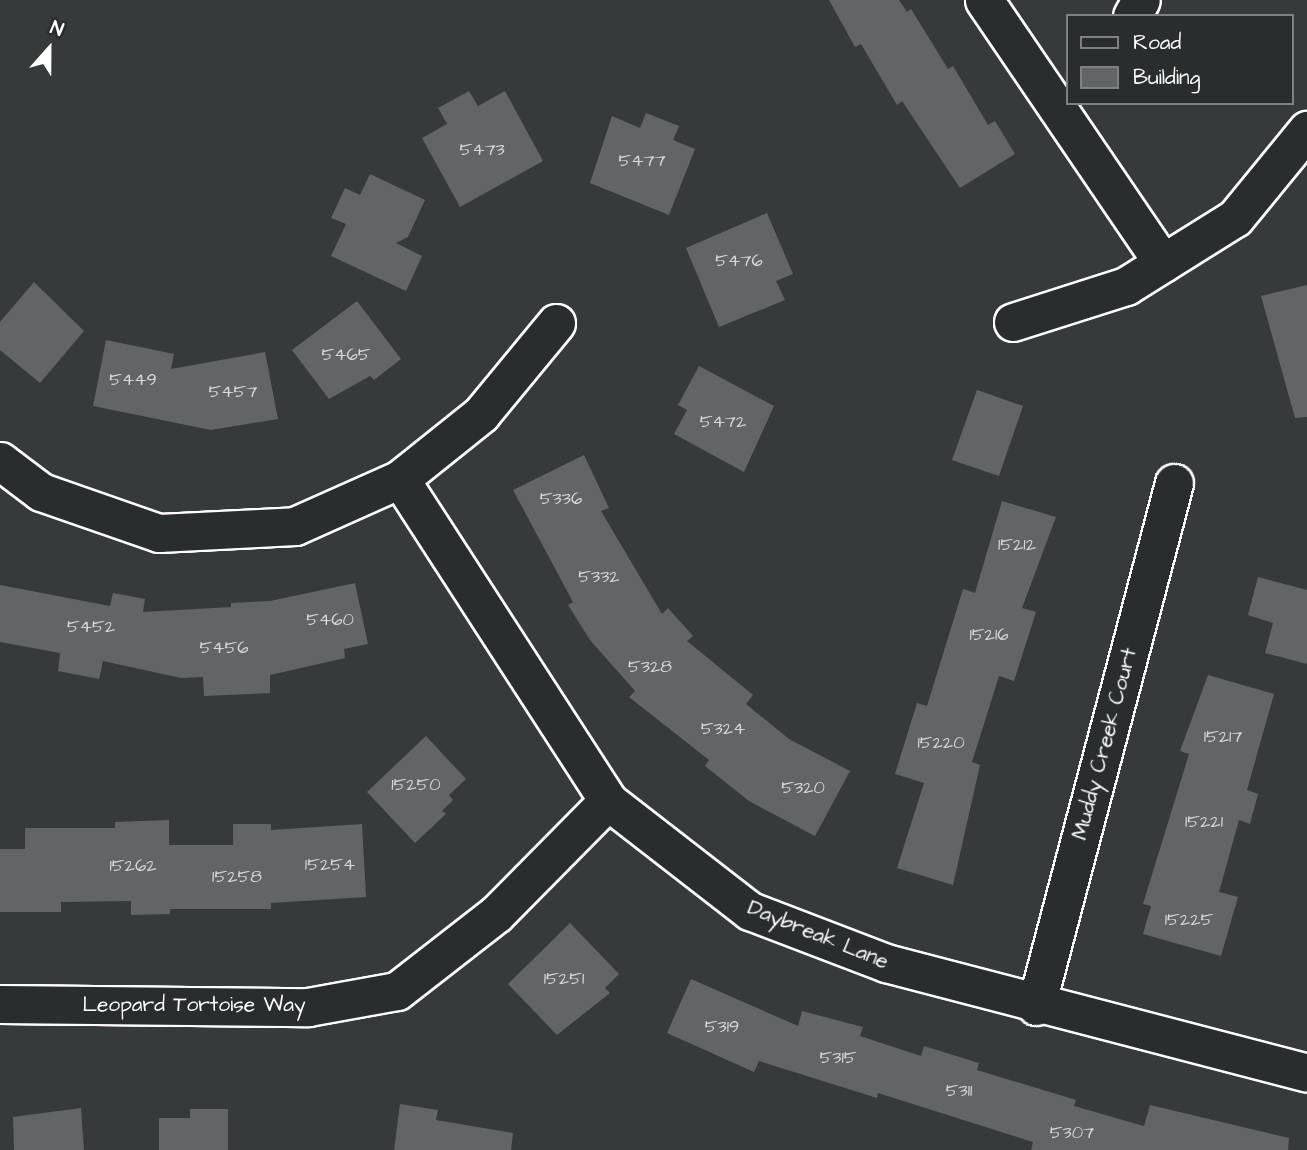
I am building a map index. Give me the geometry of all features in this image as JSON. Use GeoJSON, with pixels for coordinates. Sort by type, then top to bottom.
{"type":"FeatureCollection","features":[{"type":"Feature","properties":{"kind":"street"},"geometry":{"type":"LineString","coordinates":[[984,0],[1066,105]]}},
{"type":"Feature","properties":{"kind":"street"},"geometry":{"type":"LineString","coordinates":[[1071,111],[1163,263]]}},
{"type":"Feature","properties":{"kind":"street"},"geometry":{"type":"LineString","coordinates":[[1013,322],[1099,298],[1236,218],[1307,130]]}},
{"type":"Feature","properties":{"kind":"street"},"geometry":{"type":"LineString","coordinates":[[0,461],[41,492],[159,533],[295,526],[400,479],[481,414],[556,323]]}},
{"type":"Feature","properties":{"kind":"street","name":"Daybreak Lane"},"geometry":{"type":"LineString","coordinates":[[400,479],[608,801],[750,911],[886,963],[1036,1006],[1307,1073]]}},
{"type":"Feature","properties":{"kind":"street","name":"Muddy Creek Court"},"geometry":{"type":"LineString","coordinates":[[1036,1006],[1174,483]]}},
{"type":"Feature","properties":{"kind":"street","name":"Leopard Tortoise Way"},"geometry":{"type":"LineString","coordinates":[[0,1004],[308,1007],[397,991],[496,914],[608,801]]}},
{"type":"Feature","properties":{"kind":"building"},"geometry":{"type":"Polygon","coordinates":[[[829,0],[899,0],[907,12],[911,9],[948,69],[953,66],[988,125],[995,121],[1015,154],[960,188],[902,101],[897,105],[861,44],[855,47],[829,0]]]}},
{"type":"Feature","properties":{"kind":"building"},"geometry":{"type":"Polygon","coordinates":[[[469,91],[478,106],[505,91],[543,161],[460,207],[422,138],[447,124],[438,108],[469,91]]]}},
{"type":"Feature","properties":{"kind":"building"},"geometry":{"type":"Polygon","coordinates":[[[646,113],[679,126],[673,140],[695,149],[669,215],[590,183],[612,116],[640,128],[646,113]]]}},
{"type":"Feature","properties":{"kind":"building"},"geometry":{"type":"Polygon","coordinates":[[[370,174],[425,200],[408,237],[396,243],[422,256],[406,291],[331,256],[346,224],[331,218],[345,188],[360,195],[370,174]]]}},
{"type":"Feature","properties":{"kind":"building"},"geometry":{"type":"Polygon","coordinates":[[[767,213],[793,274],[776,281],[785,300],[719,327],[686,248],[767,213]]]}},
{"type":"Feature","properties":{"kind":"building"},"geometry":{"type":"Polygon","coordinates":[[[34,282],[84,331],[40,383],[0,350],[0,322],[34,282]]]}},
{"type":"Feature","properties":{"kind":"building"},"geometry":{"type":"Polygon","coordinates":[[[1307,285],[1307,417],[1295,418],[1261,296],[1307,285]]]}},
{"type":"Feature","properties":{"kind":"building"},"geometry":{"type":"Polygon","coordinates":[[[357,301],[401,359],[374,380],[370,376],[329,399],[292,350],[357,301]]]}},
{"type":"Feature","properties":{"kind":"building"},"geometry":{"type":"Polygon","coordinates":[[[106,340],[174,354],[171,369],[265,352],[278,419],[211,430],[93,406],[106,340]]]}},
{"type":"Feature","properties":{"kind":"building"},"geometry":{"type":"Polygon","coordinates":[[[699,366],[774,406],[744,472],[674,434],[687,410],[678,405],[699,366]]]}},
{"type":"Feature","properties":{"kind":"building"},"geometry":{"type":"Polygon","coordinates":[[[977,390],[1023,406],[999,476],[952,460],[977,390]]]}},
{"type":"Feature","properties":{"kind":"building"},"geometry":{"type":"Polygon","coordinates":[[[584,455],[609,508],[601,511],[662,614],[668,608],[693,636],[687,641],[753,695],[746,704],[789,739],[850,771],[815,836],[749,801],[705,766],[709,760],[629,697],[635,691],[590,640],[568,605],[573,602],[513,490],[584,455]]]}},
{"type":"Feature","properties":{"kind":"building"},"geometry":{"type":"Polygon","coordinates":[[[1002,501],[1056,517],[1022,608],[1036,612],[1014,681],[999,676],[972,762],[980,765],[953,885],[897,868],[924,783],[895,774],[917,703],[927,706],[963,589],[975,593],[1002,501]]]}},
{"type":"Feature","properties":{"kind":"building"},"geometry":{"type":"Polygon","coordinates":[[[1258,577],[1307,590],[1307,664],[1265,653],[1273,623],[1248,615],[1258,577]]]}},
{"type":"Feature","properties":{"kind":"building"},"geometry":{"type":"Polygon","coordinates":[[[355,583],[368,644],[344,649],[345,658],[270,675],[270,693],[204,696],[203,677],[181,678],[103,661],[99,679],[58,671],[60,653],[0,642],[0,585],[110,606],[113,593],[145,599],[143,612],[231,607],[231,603],[270,601],[355,583]]]}},
{"type":"Feature","properties":{"kind":"building"},"geometry":{"type":"Polygon","coordinates":[[[1208,675],[1274,694],[1247,790],[1258,794],[1250,824],[1239,820],[1219,892],[1238,897],[1221,956],[1143,934],[1151,906],[1143,904],[1189,754],[1180,751],[1208,675]]]}},
{"type":"Feature","properties":{"kind":"building"},"geometry":{"type":"Polygon","coordinates":[[[426,736],[466,779],[449,795],[453,800],[442,811],[446,814],[415,843],[367,792],[426,736]]]}},
{"type":"Feature","properties":{"kind":"building"},"geometry":{"type":"Polygon","coordinates":[[[169,820],[169,845],[233,845],[233,824],[271,824],[271,830],[362,824],[366,897],[271,903],[271,909],[170,909],[170,914],[131,915],[131,901],[61,902],[61,912],[0,912],[0,849],[25,849],[25,828],[115,828],[115,822],[169,820]]]}},
{"type":"Feature","properties":{"kind":"building"},"geometry":{"type":"Polygon","coordinates":[[[570,923],[619,974],[605,988],[610,993],[557,1035],[508,984],[570,923]]]}},
{"type":"Feature","properties":{"kind":"building"},"geometry":{"type":"Polygon","coordinates":[[[691,979],[798,1026],[802,1011],[863,1027],[860,1036],[921,1056],[924,1046],[979,1063],[977,1070],[1076,1100],[1074,1106],[1144,1126],[1150,1105],[1289,1138],[1288,1150],[1031,1150],[1033,1142],[878,1093],[877,1098],[759,1061],[754,1072],[667,1033],[691,979]]]}},
{"type":"Feature","properties":{"kind":"building"},"geometry":{"type":"Polygon","coordinates":[[[400,1104],[438,1110],[436,1120],[513,1133],[511,1150],[394,1150],[400,1104]]]}},
{"type":"Feature","properties":{"kind":"building"},"geometry":{"type":"Polygon","coordinates":[[[81,1108],[84,1150],[14,1150],[13,1117],[81,1108]]]}},
{"type":"Feature","properties":{"kind":"building"},"geometry":{"type":"Polygon","coordinates":[[[190,1109],[228,1109],[228,1150],[159,1150],[159,1118],[190,1118],[190,1109]]]}}]}
